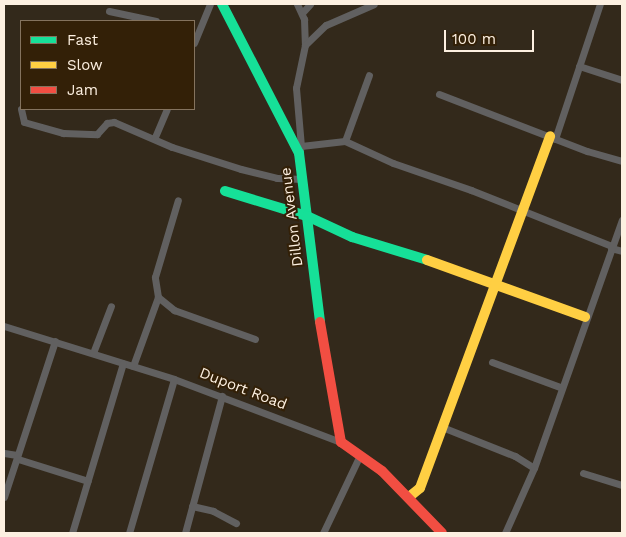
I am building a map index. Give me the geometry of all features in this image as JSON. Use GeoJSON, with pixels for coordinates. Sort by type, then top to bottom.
{"type":"FeatureCollection","features":[{"type":"Feature","properties":{"kind":"street"},"geometry":{"type":"LineString","coordinates":[[196,33],[210,4]]}},
{"type":"Feature","properties":{"kind":"street","name":"Dillon Avenue"},"geometry":{"type":"LineString","coordinates":[[222,4],[300,150],[327,374],[342,442]]}},
{"type":"Feature","properties":{"kind":"street"},"geometry":{"type":"LineString","coordinates":[[297,4],[302,13],[305,45],[296,88],[300,150],[346,141],[393,163],[524,211],[622,252]]}},
{"type":"Feature","properties":{"kind":"street"},"geometry":{"type":"LineString","coordinates":[[302,13],[310,4]]}},
{"type":"Feature","properties":{"kind":"street"},"geometry":{"type":"LineString","coordinates":[[305,45],[326,24],[374,4]]}},
{"type":"Feature","properties":{"kind":"street"},"geometry":{"type":"LineString","coordinates":[[409,497],[420,488],[579,66],[600,4]]}},
{"type":"Feature","properties":{"kind":"street"},"geometry":{"type":"LineString","coordinates":[[109,10],[152,20]]}},
{"type":"Feature","properties":{"kind":"street"},"geometry":{"type":"LineString","coordinates":[[579,66],[622,80]]}},
{"type":"Feature","properties":{"kind":"street"},"geometry":{"type":"LineString","coordinates":[[346,141],[369,74]]}},
{"type":"Feature","properties":{"kind":"street"},"geometry":{"type":"LineString","coordinates":[[439,94],[552,138],[622,161]]}},
{"type":"Feature","properties":{"kind":"street"},"geometry":{"type":"LineString","coordinates":[[21,110],[24,122],[63,133],[97,134],[110,122],[155,137],[172,147],[241,169],[277,178],[303,180]]}},
{"type":"Feature","properties":{"kind":"street"},"geometry":{"type":"LineString","coordinates":[[155,137],[167,110]]}},
{"type":"Feature","properties":{"kind":"street"},"geometry":{"type":"LineString","coordinates":[[225,191],[307,216],[352,237],[585,317]]}},
{"type":"Feature","properties":{"kind":"street"},"geometry":{"type":"LineString","coordinates":[[133,366],[158,297],[155,277],[178,200]]}},
{"type":"Feature","properties":{"kind":"street"},"geometry":{"type":"LineString","coordinates":[[505,533],[534,468],[560,387],[622,220]]}},
{"type":"Feature","properties":{"kind":"street"},"geometry":{"type":"LineString","coordinates":[[158,297],[174,310],[255,339]]}},
{"type":"Feature","properties":{"kind":"street"},"geometry":{"type":"LineString","coordinates":[[93,353],[111,306]]}},
{"type":"Feature","properties":{"kind":"street","name":"Duport Road"},"geometry":{"type":"LineString","coordinates":[[4,326],[174,379],[342,442],[409,497],[442,533]]}},
{"type":"Feature","properties":{"kind":"street"},"geometry":{"type":"LineString","coordinates":[[4,497],[55,341]]}},
{"type":"Feature","properties":{"kind":"street"},"geometry":{"type":"LineString","coordinates":[[492,362],[560,387]]}},
{"type":"Feature","properties":{"kind":"street"},"geometry":{"type":"LineString","coordinates":[[72,533],[123,363]]}},
{"type":"Feature","properties":{"kind":"street"},"geometry":{"type":"LineString","coordinates":[[129,533],[174,379]]}},
{"type":"Feature","properties":{"kind":"street"},"geometry":{"type":"LineString","coordinates":[[185,533],[222,396]]}},
{"type":"Feature","properties":{"kind":"street"},"geometry":{"type":"LineString","coordinates":[[442,427],[515,456],[534,468]]}},
{"type":"Feature","properties":{"kind":"street"},"geometry":{"type":"LineString","coordinates":[[4,452],[88,481]]}},
{"type":"Feature","properties":{"kind":"street"},"geometry":{"type":"LineString","coordinates":[[323,533],[360,455]]}},
{"type":"Feature","properties":{"kind":"street"},"geometry":{"type":"LineString","coordinates":[[583,473],[622,485]]}},
{"type":"Feature","properties":{"kind":"street"},"geometry":{"type":"LineString","coordinates":[[192,506],[213,512],[236,523]]}},
{"type":"Feature","properties":{"kind":"traffic: fast"},"geometry":{"type":"LineString","coordinates":[[222,4],[299,153],[320,322]]}},
{"type":"Feature","properties":{"kind":"traffic: fast"},"geometry":{"type":"LineString","coordinates":[[225,191],[307,216],[352,237],[427,260]]}},
{"type":"Feature","properties":{"kind":"traffic: slow"},"geometry":{"type":"LineString","coordinates":[[409,497],[420,488],[550,136]]}},
{"type":"Feature","properties":{"kind":"traffic: slow"},"geometry":{"type":"LineString","coordinates":[[427,260],[585,317]]}},
{"type":"Feature","properties":{"kind":"traffic: jam"},"geometry":{"type":"LineString","coordinates":[[320,322],[341,442],[382,471],[442,533]]}}]}
